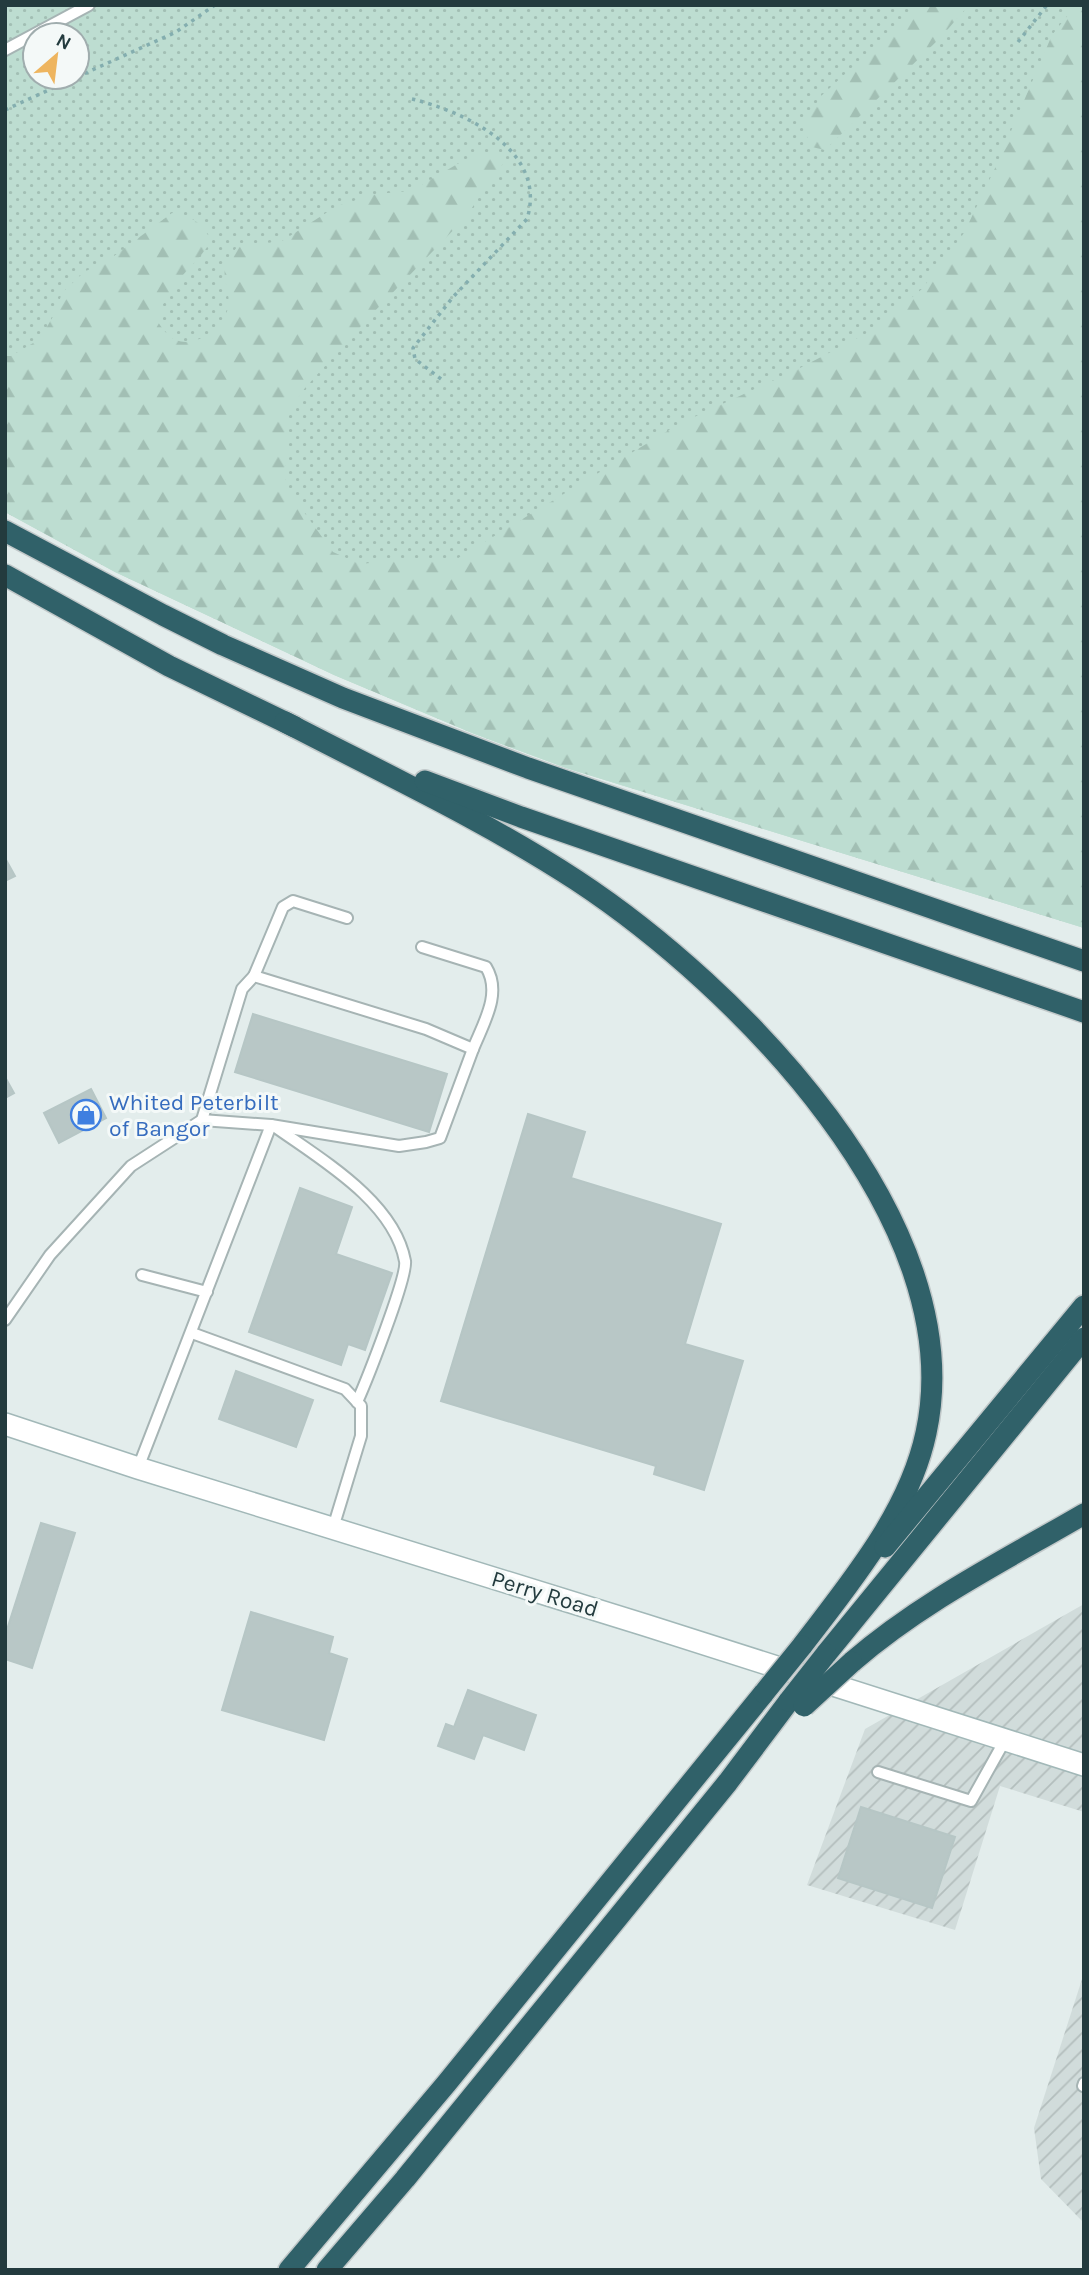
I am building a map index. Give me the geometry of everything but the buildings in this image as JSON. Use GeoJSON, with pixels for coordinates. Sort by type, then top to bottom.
{"type":"FeatureCollection","features":[{"type":"Feature","properties":{"kind":"highway"},"geometry":{"type":"LineString","coordinates":[[5,531],[235,651],[344,698],[554,777],[1084,961]]}},
{"type":"Feature","properties":{"kind":"highway"},"geometry":{"type":"LineString","coordinates":[[5,575],[135,649],[285,722],[527,849],[627,916],[693,970],[750,1024],[808,1092],[860,1165],[895,1229],[919,1294],[929,1350],[931,1400],[925,1439],[911,1479],[887,1526],[836,1601],[446,2084],[289,2270]]}},
{"type":"Feature","properties":{"kind":"highway"},"geometry":{"type":"LineString","coordinates":[[285,722],[402,773],[509,813],[1084,1012]]}},
{"type":"Feature","properties":{"kind":"highway"},"geometry":{"type":"LineString","coordinates":[[836,1601],[917,1510],[1084,1306]]}},
{"type":"Feature","properties":{"kind":"highway"},"geometry":{"type":"LineString","coordinates":[[327,2270],[405,2179],[728,1782],[797,1703],[827,1654],[1084,1338]]}},
{"type":"Feature","properties":{"kind":"highway"},"geometry":{"type":"LineString","coordinates":[[797,1703],[883,1637],[941,1598],[1084,1514]]}},
{"type":"Feature","properties":{"kind":"street","name":"Perry Road"},"geometry":{"type":"LineString","coordinates":[[5,1424],[1084,1765]]}},
{"type":"Feature","properties":{"kind":"lane"},"geometry":{"type":"LineString","coordinates":[[5,50],[89,5]]}},
{"type":"Feature","properties":{"kind":"lane"},"geometry":{"type":"LineString","coordinates":[[202,1120],[242,989],[254,976],[284,907],[293,901],[347,918]]}},
{"type":"Feature","properties":{"kind":"lane"},"geometry":{"type":"LineString","coordinates":[[5,1320],[50,1255],[131,1166],[202,1120],[271,1125],[399,1146],[440,1138],[493,999],[493,979],[486,967],[422,947]]}},
{"type":"Feature","properties":{"kind":"lane"},"geometry":{"type":"LineString","coordinates":[[254,976],[426,1029],[473,1049]]}},
{"type":"Feature","properties":{"kind":"lane"},"geometry":{"type":"LineString","coordinates":[[138,1468],[271,1125]]}},
{"type":"Feature","properties":{"kind":"lane"},"geometry":{"type":"LineString","coordinates":[[271,1125],[339,1173],[368,1198],[396,1232],[406,1264],[371,1372],[357,1402]]}},
{"type":"Feature","properties":{"kind":"lane"},"geometry":{"type":"LineString","coordinates":[[142,1275],[207,1292]]}},
{"type":"Feature","properties":{"kind":"lane"},"geometry":{"type":"LineString","coordinates":[[192,1333],[345,1389],[361,1406],[361,1436],[333,1528]]}},
{"type":"Feature","properties":{"kind":"lane"},"geometry":{"type":"LineString","coordinates":[[878,1772],[971,1801],[1005,1740]]}},
{"type":"Feature","properties":{"kind":"path"},"geometry":{"type":"LineString","coordinates":[[91,71],[176,32],[215,5]]}},
{"type":"Feature","properties":{"kind":"path"},"geometry":{"type":"LineString","coordinates":[[1018,41],[1047,5]]}},
{"type":"Feature","properties":{"kind":"path"},"geometry":{"type":"LineString","coordinates":[[5,110],[46,91]]}},
{"type":"Feature","properties":{"kind":"path"},"geometry":{"type":"LineString","coordinates":[[412,99],[449,111],[501,141],[524,168],[531,188],[527,219],[460,289],[413,348],[415,359],[441,379]]}},
{"type":"Feature","properties":{"kind":"shaded area"},"geometry":{"type":"Polygon","coordinates":[[[1084,1604],[1084,1812],[1000,1786],[955,1930],[807,1885],[865,1729],[1084,1604]]]}},
{"type":"Feature","properties":{"kind":"shaded area"},"geometry":{"type":"Polygon","coordinates":[[[1084,1973],[1084,2223],[1041,2179],[1034,2128],[1084,1973]]]}},
{"type":"Feature","properties":{"kind":"green space"},"geometry":{"type":"Polygon","coordinates":[[[5,5],[1084,5],[1084,928],[566,768],[472,733],[334,675],[115,572],[5,512],[5,5]]]}},
{"type":"Feature","properties":{"kind":"green space"},"geometry":{"type":"Polygon","coordinates":[[[920,5],[969,5],[941,37],[825,150],[812,147],[803,128],[820,97],[920,5]]]}},
{"type":"Feature","properties":{"kind":"green space"},"geometry":{"type":"Polygon","coordinates":[[[1076,5],[1084,5],[1084,928],[566,768],[472,733],[334,675],[115,572],[5,512],[5,356],[11,356],[40,339],[55,313],[62,293],[84,272],[110,259],[172,213],[196,221],[211,241],[173,286],[158,322],[172,338],[182,342],[193,341],[208,334],[224,318],[229,301],[225,269],[227,260],[237,247],[282,241],[337,206],[376,194],[411,191],[466,159],[490,152],[503,158],[501,171],[483,190],[467,216],[371,315],[305,388],[287,414],[285,486],[333,552],[360,564],[455,560],[679,424],[798,369],[871,331],[922,289],[964,233],[997,164],[1052,35],[1076,5]]]}},
{"type":"Feature","properties":{"kind":"place","name":"Whited Peterbilt of Bangor"},"geometry":{"type":"Point","coordinates":[86,1115]}}]}
